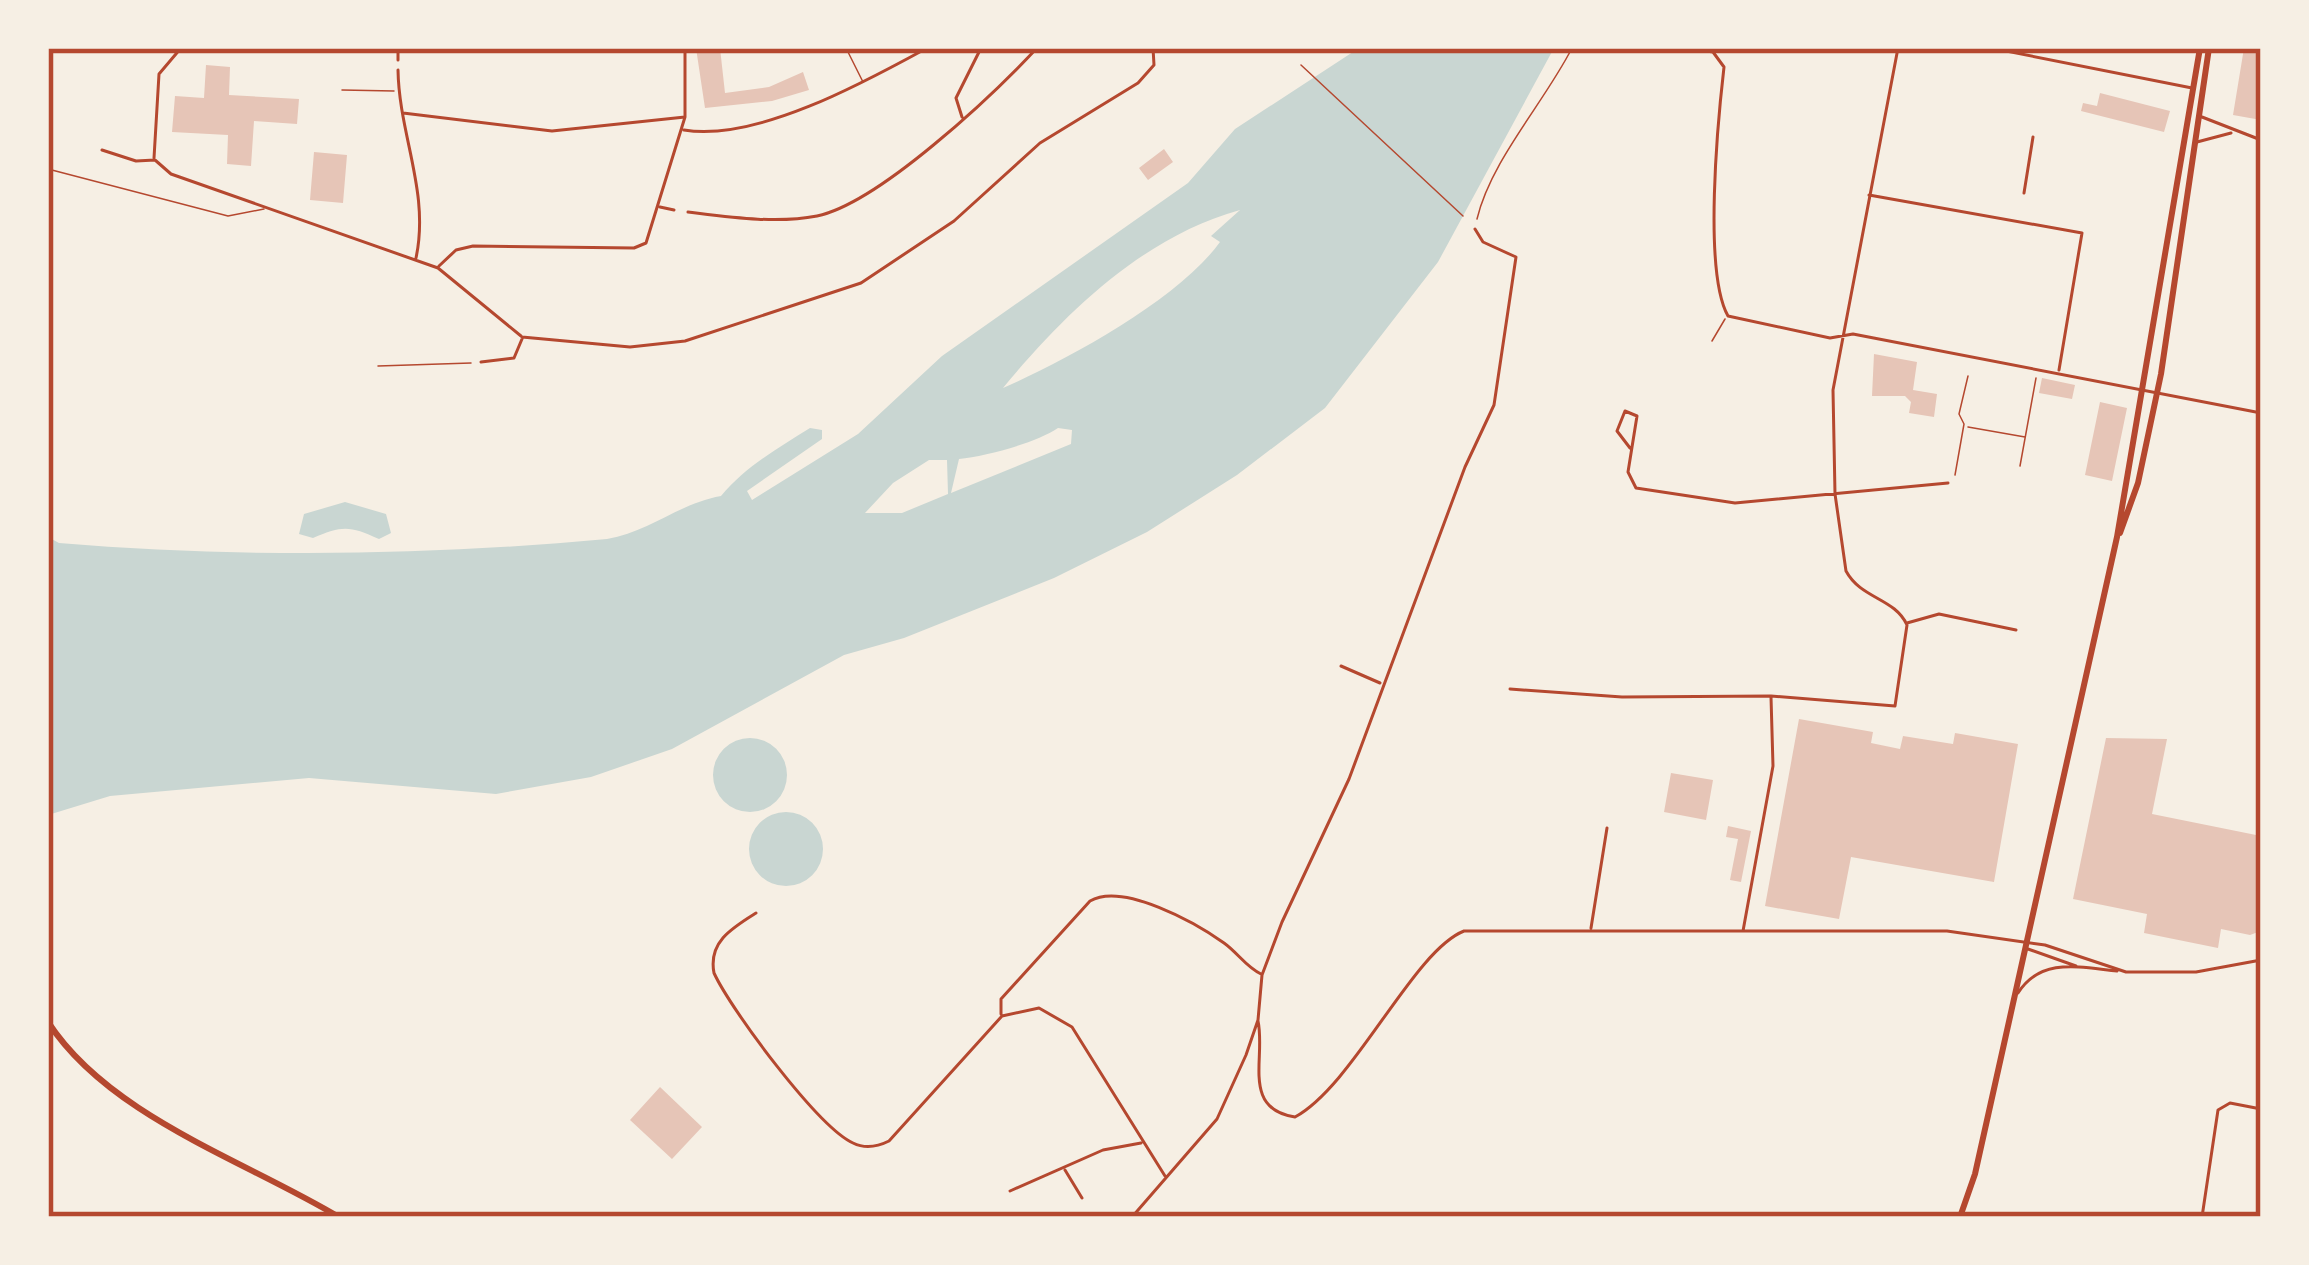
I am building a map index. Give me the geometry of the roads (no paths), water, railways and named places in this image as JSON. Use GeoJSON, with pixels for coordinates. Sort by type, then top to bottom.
{"type":"FeatureCollection","features":[{"type":"Feature","properties":{"kind":"main road"},"geometry":{"type":"LineString","coordinates":[[1960,1217],[2117,537],[2194,88],[2205,48]]}},
{"type":"Feature","properties":{"kind":"main road"},"geometry":{"type":"LineString","coordinates":[[2117,537],[2138,483],[2156,397],[2201,116],[2205,48]]}},
{"type":"Feature","properties":{"kind":"main road"},"geometry":{"type":"LineString","coordinates":[[48,1022],[73,1056],[106,1087],[338,1217]]}},
{"type":"Feature","properties":{"kind":"street"},"geometry":{"type":"LineString","coordinates":[[154,160],[159,74],[181,48]]}},
{"type":"Feature","properties":{"kind":"street"},"geometry":{"type":"LineString","coordinates":[[267,48],[327,48]]}},
{"type":"Feature","properties":{"kind":"street"},"geometry":{"type":"LineString","coordinates":[[398,48],[398,60]]}},
{"type":"Feature","properties":{"kind":"street"},"geometry":{"type":"LineString","coordinates":[[438,268],[456,250],[472,246],[640,247],[650,235],[685,118],[685,48]]}},
{"type":"Feature","properties":{"kind":"street"},"geometry":{"type":"LineString","coordinates":[[682,129],[706,131],[791,113],[863,83],[927,48]]}},
{"type":"Feature","properties":{"kind":"street"},"geometry":{"type":"LineString","coordinates":[[963,118],[956,98],[981,48]]}},
{"type":"Feature","properties":{"kind":"street"},"geometry":{"type":"LineString","coordinates":[[688,212],[796,219],[832,212],[963,118],[1037,48]]}},
{"type":"Feature","properties":{"kind":"street"},"geometry":{"type":"LineString","coordinates":[[102,150],[136,161],[154,160],[171,174],[438,268],[522,337],[630,346],[700,338],[861,283],[954,221],[1040,143],[1138,83],[1154,64],[1154,48]]}},
{"type":"Feature","properties":{"kind":"street"},"geometry":{"type":"LineString","coordinates":[[1687,48],[1713,52],[1724,67],[1714,130],[1720,162],[1715,205],[1728,316],[2038,368],[2156,397],[2261,412]]}},
{"type":"Feature","properties":{"kind":"street"},"geometry":{"type":"LineString","coordinates":[[1510,689],[1622,697],[1771,696],[1893,708],[1907,623],[1900,612],[1866,595],[1850,579],[1835,494],[1831,410],[1840,336],[1898,48]]}},
{"type":"Feature","properties":{"kind":"street"},"geometry":{"type":"LineString","coordinates":[[1991,48],[2194,88]]}},
{"type":"Feature","properties":{"kind":"street"},"geometry":{"type":"LineString","coordinates":[[398,70],[398,91],[420,177],[415,260]]}},
{"type":"Feature","properties":{"kind":"street"},"geometry":{"type":"LineString","coordinates":[[403,113],[552,131],[685,118]]}},
{"type":"Feature","properties":{"kind":"street"},"geometry":{"type":"LineString","coordinates":[[2201,116],[2233,133],[2261,140]]}},
{"type":"Feature","properties":{"kind":"street"},"geometry":{"type":"LineString","coordinates":[[2197,142],[2233,133]]}},
{"type":"Feature","properties":{"kind":"street"},"geometry":{"type":"LineString","coordinates":[[2024,193],[2033,137]]}},
{"type":"Feature","properties":{"kind":"street"},"geometry":{"type":"LineString","coordinates":[[1867,195],[2083,233],[2058,372]]}},
{"type":"Feature","properties":{"kind":"street"},"geometry":{"type":"LineString","coordinates":[[658,207],[674,210]]}},
{"type":"Feature","properties":{"kind":"street"},"geometry":{"type":"LineString","coordinates":[[1475,229],[1483,242],[1516,257],[1494,405],[1349,779],[1262,975],[1259,1090],[1274,1109],[1295,1118],[1378,1030],[1449,939],[1472,930],[1947,932],[2044,945],[2126,972]]}},
{"type":"Feature","properties":{"kind":"street"},"geometry":{"type":"LineString","coordinates":[[481,362],[514,358],[522,337]]}},
{"type":"Feature","properties":{"kind":"street"},"geometry":{"type":"LineString","coordinates":[[1630,448],[1617,430],[1625,411],[1637,416],[1628,477],[1639,489],[1735,502],[1948,483]]}},
{"type":"Feature","properties":{"kind":"street"},"geometry":{"type":"LineString","coordinates":[[1907,623],[1939,614],[2017,630]]}},
{"type":"Feature","properties":{"kind":"street"},"geometry":{"type":"LineString","coordinates":[[1341,666],[1382,684]]}},
{"type":"Feature","properties":{"kind":"street"},"geometry":{"type":"LineString","coordinates":[[1743,933],[1773,766],[1771,696]]}},
{"type":"Feature","properties":{"kind":"street"},"geometry":{"type":"LineString","coordinates":[[1591,929],[1607,828]]}},
{"type":"Feature","properties":{"kind":"street"},"geometry":{"type":"LineString","coordinates":[[1002,1016],[1001,999],[1090,901],[1102,896],[1137,902],[1207,932],[1262,975]]}},
{"type":"Feature","properties":{"kind":"street"},"geometry":{"type":"LineString","coordinates":[[756,913],[720,941],[712,957],[714,973],[777,1064],[852,1143],[876,1146],[896,1136],[1002,1016],[1028,1007],[1061,1017],[1166,1177]]}},
{"type":"Feature","properties":{"kind":"street"},"geometry":{"type":"LineString","coordinates":[[2022,945],[2042,957],[2126,972],[2196,973],[2261,961]]}},
{"type":"Feature","properties":{"kind":"street"},"geometry":{"type":"LineString","coordinates":[[2011,1005],[2034,972],[2083,967]]}},
{"type":"Feature","properties":{"kind":"street"},"geometry":{"type":"LineString","coordinates":[[1132,1217],[1226,1104],[1258,1019]]}},
{"type":"Feature","properties":{"kind":"street"},"geometry":{"type":"LineString","coordinates":[[2201,1217],[2218,1110],[2230,1103],[2261,1109]]}},
{"type":"Feature","properties":{"kind":"street"},"geometry":{"type":"LineString","coordinates":[[1010,1191],[1103,1150],[1142,1142]]}},
{"type":"Feature","properties":{"kind":"street"},"geometry":{"type":"LineString","coordinates":[[1064,1168],[1082,1198]]}},
{"type":"Feature","properties":{"kind":"lane"},"geometry":{"type":"LineString","coordinates":[[846,48],[863,83]]}},
{"type":"Feature","properties":{"kind":"lane"},"geometry":{"type":"LineString","coordinates":[[342,90],[398,91]]}},
{"type":"Feature","properties":{"kind":"lane"},"geometry":{"type":"LineString","coordinates":[[48,169],[228,216],[264,209]]}},
{"type":"Feature","properties":{"kind":"lane"},"geometry":{"type":"LineString","coordinates":[[1712,341],[1728,316]]}}]}
